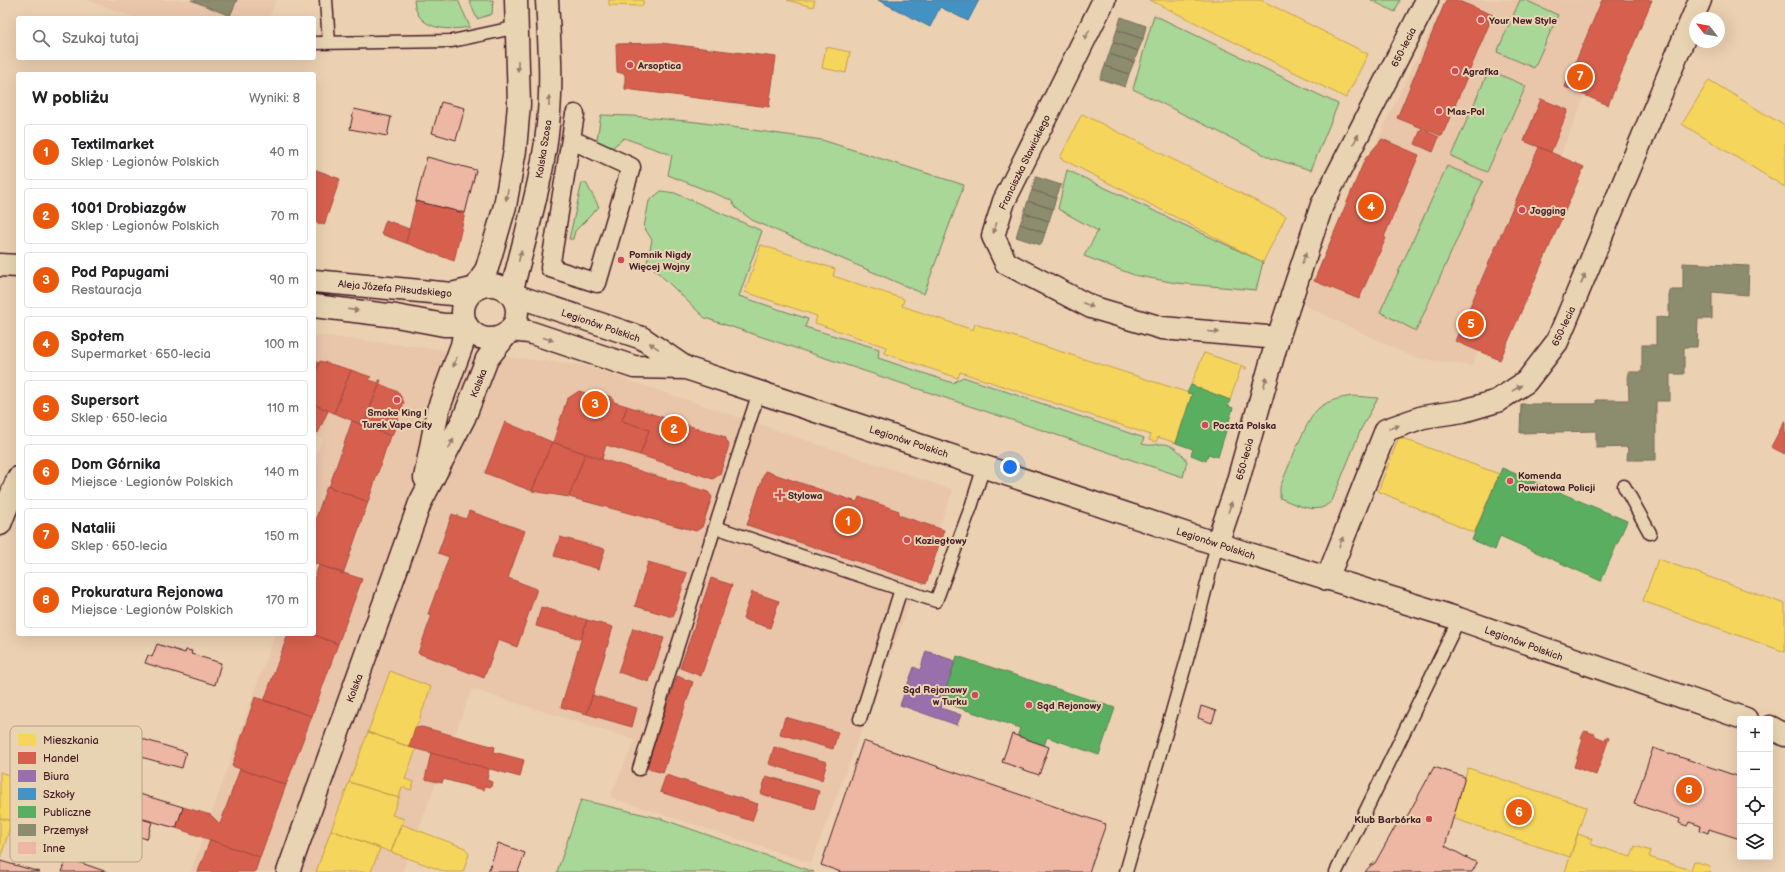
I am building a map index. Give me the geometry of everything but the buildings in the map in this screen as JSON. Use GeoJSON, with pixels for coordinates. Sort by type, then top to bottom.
{"type":"FeatureCollection","features":[{"type":"Feature","properties":{"kind":"street"},"geometry":{"type":"LineString","coordinates":[[476,288],[483,285],[498,286],[511,294],[517,308],[514,324],[510,330],[496,338],[488,339],[472,332],[466,325],[463,316],[463,306],[466,299],[476,288],[487,268],[505,206],[515,150],[518,104],[518,27],[516,0]]}},
{"type":"Feature","properties":{"kind":"street","name":"Kolska Szosa"},"geometry":{"type":"LineString","coordinates":[[511,294],[544,152],[548,119],[549,29],[547,0]]}},
{"type":"Feature","properties":{"kind":"street","name":"Franciszka Stawickiego"},"geometry":{"type":"LineString","coordinates":[[1104,0],[1004,201],[992,236],[1006,262],[1091,307],[1162,328],[1278,338]]}},
{"type":"Feature","properties":{"kind":"street","name":"650-lecia"},"geometry":{"type":"LineString","coordinates":[[1217,544],[1235,491],[1278,338],[1322,205],[1427,0]]}},
{"type":"Feature","properties":{"kind":"street","name":"650-lecia"},"geometry":{"type":"LineString","coordinates":[[1327,579],[1386,430],[1423,417],[1463,411],[1497,401],[1526,382],[1558,342],[1700,0]]}},
{"type":"Feature","properties":{"kind":"street"},"geometry":{"type":"LineString","coordinates":[[572,140],[631,167],[597,283],[550,268],[572,140],[575,114]]}},
{"type":"Feature","properties":{"kind":"street"},"geometry":{"type":"LineString","coordinates":[[0,265],[16,266]]}},
{"type":"Feature","properties":{"kind":"street","name":"Aleja Józefa Piłsudskiego"},"geometry":{"type":"LineString","coordinates":[[316,281],[452,294],[476,288]]}},
{"type":"Feature","properties":{"kind":"street","name":"Legionów Polskich"},"geometry":{"type":"LineString","coordinates":[[511,294],[642,338],[686,368],[1217,544],[1459,619],[1737,716]]}},
{"type":"Feature","properties":{"kind":"street"},"geometry":{"type":"LineString","coordinates":[[316,306],[396,316],[444,324],[466,325]]}},
{"type":"Feature","properties":{"kind":"street","name":"Kolska"},"geometry":{"type":"LineString","coordinates":[[420,503],[438,410],[462,345],[466,325]]}},
{"type":"Feature","properties":{"kind":"street","name":"Legionów Polskich"},"geometry":{"type":"LineString","coordinates":[[510,330],[529,332],[634,367],[686,368]]}},
{"type":"Feature","properties":{"kind":"street","name":"Kolska"},"geometry":{"type":"LineString","coordinates":[[288,872],[420,503],[464,418],[487,359],[510,330]]}},
{"type":"Feature","properties":{"kind":"street"},"geometry":{"type":"LineString","coordinates":[[0,524],[16,491]]}},
{"type":"Feature","properties":{"kind":"street"},"geometry":{"type":"LineString","coordinates":[[1773,729],[1785,735]]}},
{"type":"Feature","properties":{"kind":"lane"},"geometry":{"type":"LineString","coordinates":[[326,0],[329,43]]}},
{"type":"Feature","properties":{"kind":"lane"},"geometry":{"type":"LineString","coordinates":[[316,43],[452,41],[518,27]]}},
{"type":"Feature","properties":{"kind":"lane"},"geometry":{"type":"LineString","coordinates":[[639,769],[759,392]]}},
{"type":"Feature","properties":{"kind":"lane"},"geometry":{"type":"LineString","coordinates":[[715,527],[936,601],[971,507],[984,466]]}},
{"type":"Feature","properties":{"kind":"lane"},"geometry":{"type":"LineString","coordinates":[[1624,486],[1650,533]]}},
{"type":"Feature","properties":{"kind":"lane"},"geometry":{"type":"LineString","coordinates":[[1126,872],[1194,635],[1217,544]]}},
{"type":"Feature","properties":{"kind":"lane"},"geometry":{"type":"LineString","coordinates":[[860,719],[902,589]]}},
{"type":"Feature","properties":{"kind":"lane"},"geometry":{"type":"LineString","coordinates":[[1336,872],[1459,619]]}},
{"type":"Feature","properties":{"kind":"shaded area"},"geometry":{"type":"Polygon","coordinates":[[[88,0],[276,0],[270,16],[131,16],[88,0]]]}},
{"type":"Feature","properties":{"kind":"shaded area"},"geometry":{"type":"Polygon","coordinates":[[[1446,0],[1625,0],[1472,366],[1413,357],[1302,304],[1395,103],[1446,0]]]}},
{"type":"Feature","properties":{"kind":"shaded area"},"geometry":{"type":"Polygon","coordinates":[[[316,335],[586,366],[953,490],[811,863],[610,797],[635,740],[472,689],[402,872],[191,872],[274,636],[316,636],[316,456],[323,437],[316,437],[316,335]]]}},
{"type":"Feature","properties":{"kind":"green space"},"geometry":{"type":"Polygon","coordinates":[[[414,0],[458,0],[470,27],[451,29],[426,23],[416,10],[414,0]]]}},
{"type":"Feature","properties":{"kind":"green space"},"geometry":{"type":"Polygon","coordinates":[[[469,0],[493,0],[492,14],[477,19],[469,0]]]}},
{"type":"Feature","properties":{"kind":"green space"},"geometry":{"type":"Polygon","coordinates":[[[1371,0],[1400,0],[1395,12],[1371,0]]]}},
{"type":"Feature","properties":{"kind":"green space"},"geometry":{"type":"Polygon","coordinates":[[[1520,0],[1525,0],[1558,15],[1534,68],[1497,52],[1520,0]]]}},
{"type":"Feature","properties":{"kind":"green space"},"geometry":{"type":"Polygon","coordinates":[[[1154,15],[1338,104],[1311,170],[1271,158],[1133,89],[1154,15]]]}},
{"type":"Feature","properties":{"kind":"green space"},"geometry":{"type":"Polygon","coordinates":[[[1489,70],[1526,86],[1487,172],[1451,156],[1489,70]]]}},
{"type":"Feature","properties":{"kind":"green space"},"geometry":{"type":"Polygon","coordinates":[[[601,115],[632,116],[697,122],[822,140],[964,185],[924,294],[752,220],[736,208],[731,200],[668,175],[672,155],[624,138],[607,152],[596,145],[601,115]]]}},
{"type":"Feature","properties":{"kind":"green space"},"geometry":{"type":"Polygon","coordinates":[[[1447,166],[1483,181],[1416,331],[1380,312],[1447,166]]]}},
{"type":"Feature","properties":{"kind":"green space"},"geometry":{"type":"Polygon","coordinates":[[[1067,170],[1263,262],[1256,290],[1176,283],[1134,275],[1084,256],[1098,231],[1058,209],[1067,170]]]}},
{"type":"Feature","properties":{"kind":"green space"},"geometry":{"type":"Polygon","coordinates":[[[582,183],[586,183],[599,207],[575,231],[573,239],[569,239],[582,183]]]}},
{"type":"Feature","properties":{"kind":"green space"},"geometry":{"type":"Polygon","coordinates":[[[661,191],[675,193],[762,231],[739,296],[808,319],[805,327],[879,349],[878,358],[953,383],[963,377],[1144,438],[1142,444],[1169,445],[1179,452],[1187,461],[1183,477],[705,318],[647,262],[652,240],[644,227],[649,201],[661,191]]]}},
{"type":"Feature","properties":{"kind":"green space"},"geometry":{"type":"Polygon","coordinates":[[[1353,396],[1378,398],[1361,429],[1332,501],[1325,506],[1316,509],[1300,506],[1280,498],[1280,487],[1292,457],[1314,413],[1323,405],[1331,401],[1353,396]]]}},
{"type":"Feature","properties":{"kind":"green space"},"geometry":{"type":"Polygon","coordinates":[[[581,800],[659,818],[814,872],[557,872],[581,800]]]}},
{"type":"Feature","properties":{"kind":"place","name":"Your New Style"},"geometry":{"type":"Point","coordinates":[1481,20]}},
{"type":"Feature","properties":{"kind":"place","name":"Arsoptica"},"geometry":{"type":"Point","coordinates":[630,65]}},
{"type":"Feature","properties":{"kind":"place","name":"Agrafka"},"geometry":{"type":"Point","coordinates":[1455,71]}},
{"type":"Feature","properties":{"kind":"place","name":"Natalii"},"geometry":{"type":"Point","coordinates":[1580,77]}},
{"type":"Feature","properties":{"kind":"place","name":"Mas-Pol"},"geometry":{"type":"Point","coordinates":[1439,111]}},
{"type":"Feature","properties":{"kind":"place","name":"Społem"},"geometry":{"type":"Point","coordinates":[1371,207]}},
{"type":"Feature","properties":{"kind":"place","name":"Jogging"},"geometry":{"type":"Point","coordinates":[1522,210]}},
{"type":"Feature","properties":{"kind":"place","name":"Pomnik Nigdy Więcej Wojny"},"geometry":{"type":"Point","coordinates":[621,260]}},
{"type":"Feature","properties":{"kind":"place","name":"Supersort"},"geometry":{"type":"Point","coordinates":[1471,324]}},
{"type":"Feature","properties":{"kind":"place","name":"Smoke King | Turek Vape City"},"geometry":{"type":"Point","coordinates":[397,400]}},
{"type":"Feature","properties":{"kind":"place","name":"Pod Papugami"},"geometry":{"type":"Point","coordinates":[595,404]}},
{"type":"Feature","properties":{"kind":"place","name":"Poczta Polska"},"geometry":{"type":"Point","coordinates":[1205,425]}},
{"type":"Feature","properties":{"kind":"place","name":"1001 Drobiazgów"},"geometry":{"type":"Point","coordinates":[674,429]}},
{"type":"Feature","properties":{"kind":"place","name":"Komenda Powiatowa Policji"},"geometry":{"type":"Point","coordinates":[1510,481]}},
{"type":"Feature","properties":{"kind":"place","name":"Stylowa"},"geometry":{"type":"Point","coordinates":[780,495]}},
{"type":"Feature","properties":{"kind":"place","name":"Textilmarket"},"geometry":{"type":"Point","coordinates":[848,521]}},
{"type":"Feature","properties":{"kind":"place","name":"Koziegłowy"},"geometry":{"type":"Point","coordinates":[907,540]}},
{"type":"Feature","properties":{"kind":"place","name":"Sąd Rejonowy w Turku"},"geometry":{"type":"Point","coordinates":[975,695]}},
{"type":"Feature","properties":{"kind":"place","name":"Sąd Rejonowy"},"geometry":{"type":"Point","coordinates":[1029,705]}},
{"type":"Feature","properties":{"kind":"place","name":"Prokuratura Rejonowa"},"geometry":{"type":"Point","coordinates":[1689,790]}},
{"type":"Feature","properties":{"kind":"place","name":"Dom Górnika"},"geometry":{"type":"Point","coordinates":[1519,812]}},
{"type":"Feature","properties":{"kind":"place","name":"Klub Barbórka"},"geometry":{"type":"Point","coordinates":[1429,819]}}]}
